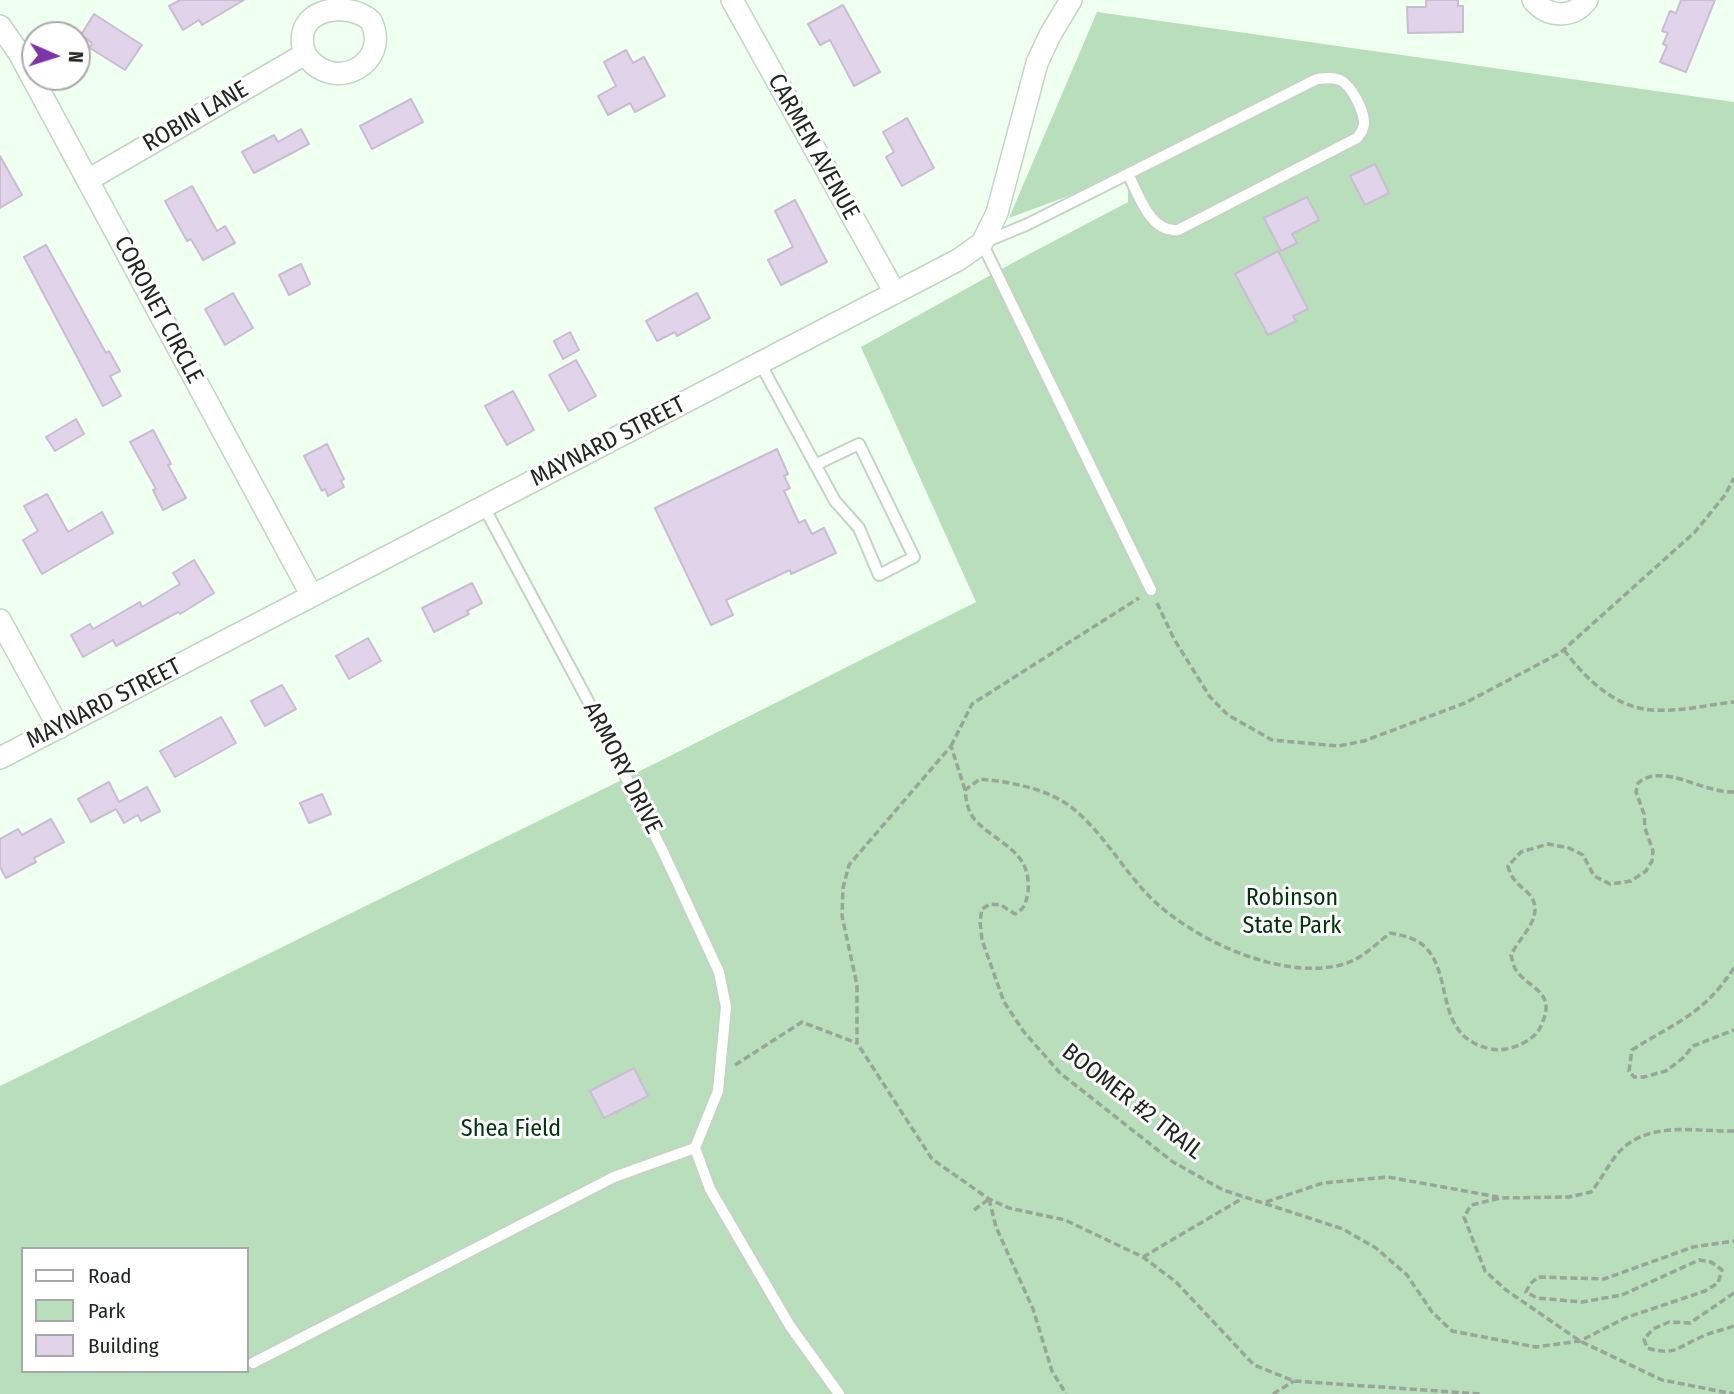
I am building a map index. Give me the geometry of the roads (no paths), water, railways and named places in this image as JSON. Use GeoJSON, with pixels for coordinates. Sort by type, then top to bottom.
{"type":"FeatureCollection","features":[{"type":"Feature","properties":{"kind":"street","name":"CARMEN AVENUE"},"geometry":{"type":"LineString","coordinates":[[732,0],[895,293]]}},
{"type":"Feature","properties":{"kind":"street","name":"MAYNARD STREET"},"geometry":{"type":"LineString","coordinates":[[0,758],[958,260],[982,243],[997,213],[1037,63],[1071,0]]}},
{"type":"Feature","properties":{"kind":"street"},"geometry":{"type":"LineString","coordinates":[[1533,0],[1546,11],[1559,14],[1578,9],[1587,0]]}},
{"type":"Feature","properties":{"kind":"street","name":"CORONET CIRCLE"},"geometry":{"type":"LineString","coordinates":[[0,26],[19,52],[312,596]]}},
{"type":"Feature","properties":{"kind":"street","name":"ROBIN LANE"},"geometry":{"type":"LineString","coordinates":[[88,180],[305,54]]}},
{"type":"Feature","properties":{"kind":"street"},"geometry":{"type":"LineString","coordinates":[[0,620],[59,728]]}},
{"type":"Feature","properties":{"kind":"lane"},"geometry":{"type":"LineString","coordinates":[[1128,174],[1155,223],[1169,231],[1178,230],[1357,138],[1364,122],[1350,88],[1341,80],[1317,79],[1026,225],[982,243],[1151,590]]}},
{"type":"Feature","properties":{"kind":"lane"},"geometry":{"type":"LineString","coordinates":[[760,363],[815,465],[835,501],[859,528],[879,575],[915,557],[859,444],[815,465]]}},
{"type":"Feature","properties":{"kind":"lane","name":"ARMORY DRIVE"},"geometry":{"type":"LineString","coordinates":[[484,506],[587,699],[719,972],[726,1007],[718,1091],[695,1148]]}},
{"type":"Feature","properties":{"kind":"lane"},"geometry":{"type":"LineString","coordinates":[[253,1363],[614,1177],[695,1148],[710,1189],[790,1326],[839,1394]]}},
{"type":"Feature","properties":{"kind":"park label","name":"Robinson State Park"},"geometry":{"type":"Point","coordinates":[1292,912]}},
{"type":"Feature","properties":{"kind":"park label","name":"Shea Field"},"geometry":{"type":"Point","coordinates":[511,1129]}}]}
